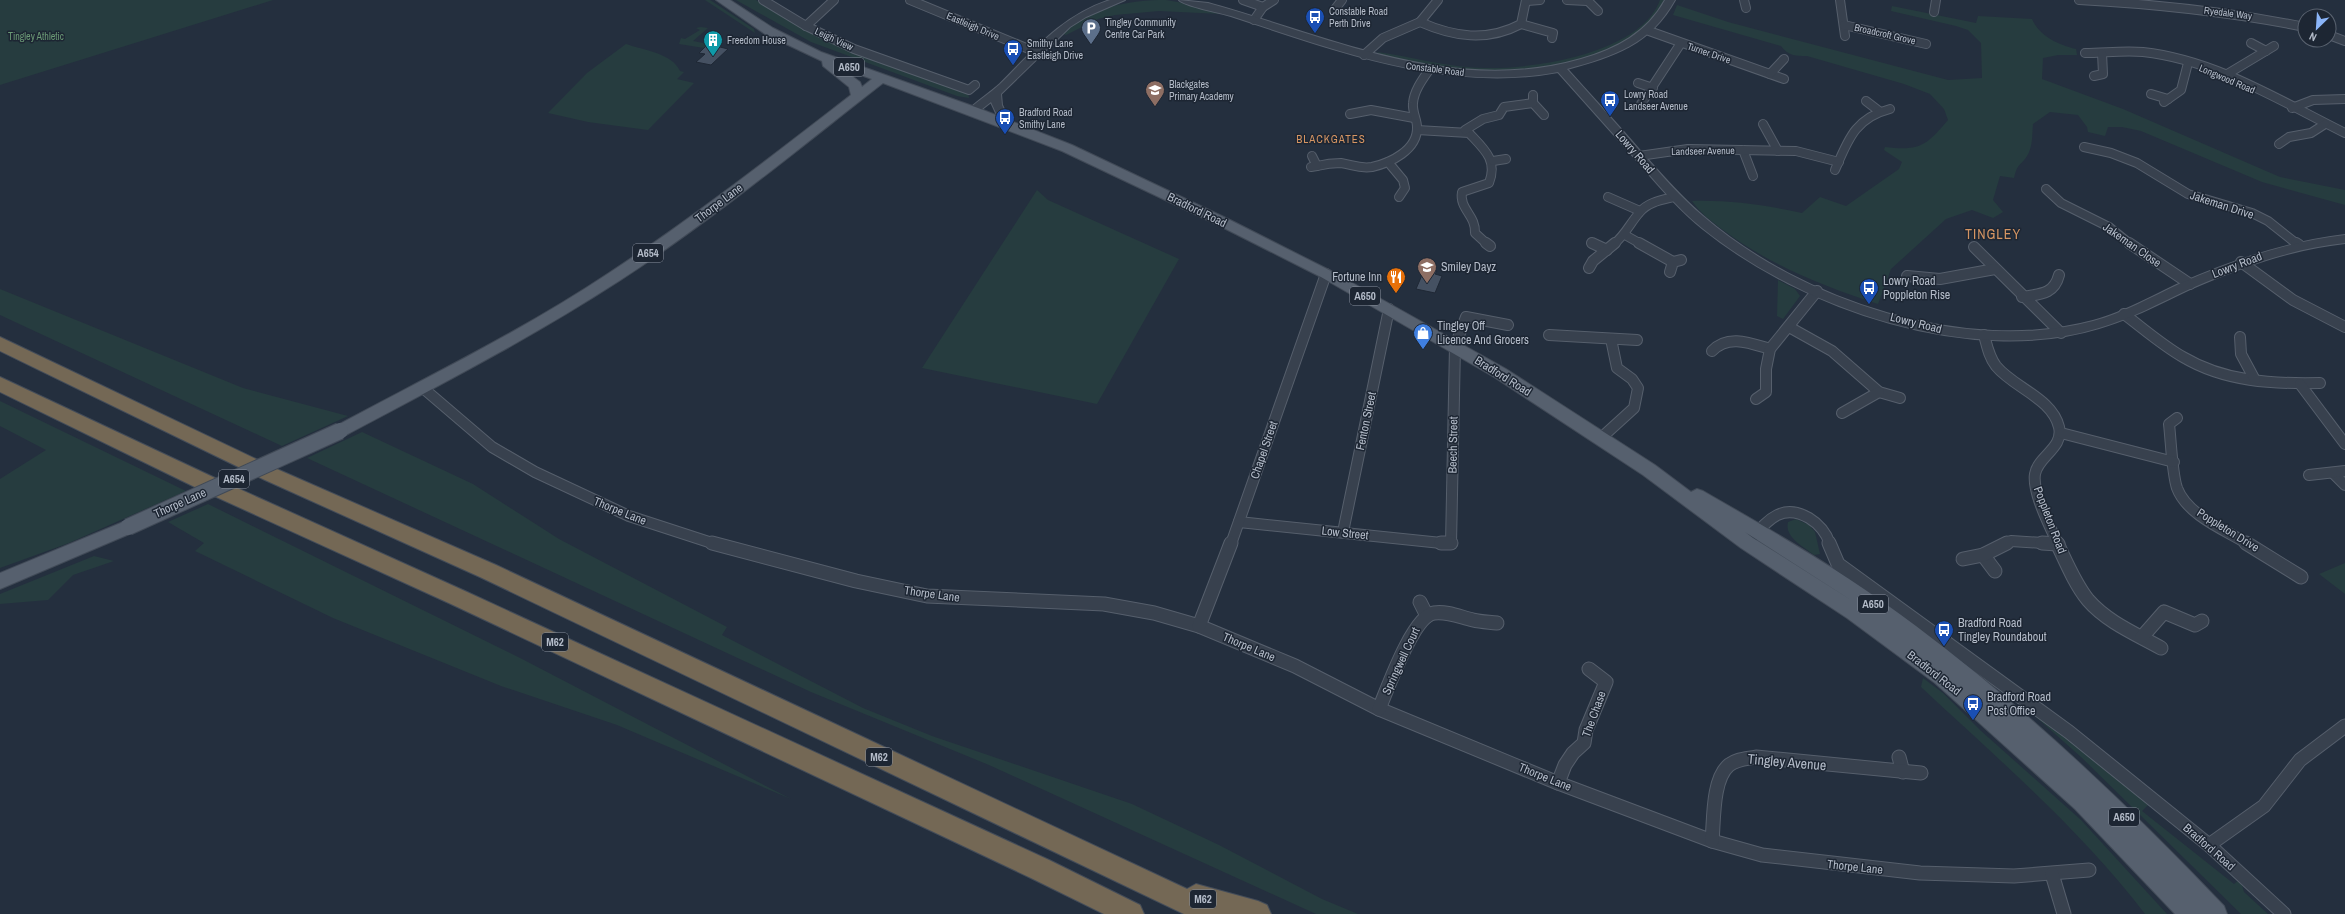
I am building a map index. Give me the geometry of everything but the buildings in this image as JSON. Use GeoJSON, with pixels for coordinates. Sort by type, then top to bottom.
{"type":"FeatureCollection","features":[{"type":"Feature","properties":{"kind":"highway","name":"M62"},"geometry":{"type":"LineString","coordinates":[[0,344],[272,475],[488,571],[1212,914]]}},
{"type":"Feature","properties":{"kind":"highway","name":"M62"},"geometry":{"type":"LineString","coordinates":[[0,384],[208,484],[481,608],[1033,866],[1117,909],[1131,914]]}},
{"type":"Feature","properties":{"kind":"highway","name":"M62"},"geometry":{"type":"LineString","coordinates":[[1148,884],[1258,914]]}},
{"type":"Feature","properties":{"kind":"main road","name":"Bradford Road"},"geometry":{"type":"LineString","coordinates":[[722,0],[769,31],[817,55],[973,111],[1067,148],[1326,274],[1455,346],[1754,536],[1867,600],[1955,665],[2104,798],[2157,849],[2216,914]]}},
{"type":"Feature","properties":{"kind":"main road"},"geometry":{"type":"LineString","coordinates":[[817,55],[855,85],[858,97]]}},
{"type":"Feature","properties":{"kind":"main road","name":"Thorpe Lane"},"geometry":{"type":"LineString","coordinates":[[0,581],[128,527],[340,431],[423,388],[519,335],[614,277],[701,217],[882,78]]}},
{"type":"Feature","properties":{"kind":"main road","name":"A654"},"geometry":{"type":"LineString","coordinates":[[858,97],[886,92],[915,90]]}},
{"type":"Feature","properties":{"kind":"main road","name":"Bradford Road"},"geometry":{"type":"LineString","coordinates":[[1754,536],[1942,677],[2082,802],[2190,914]]}},
{"type":"Feature","properties":{"kind":"street","name":"Leigh View"},"geometry":{"type":"LineString","coordinates":[[763,0],[806,26],[854,49],[970,90],[975,85]]}},
{"type":"Feature","properties":{"kind":"street"},"geometry":{"type":"LineString","coordinates":[[806,26],[819,16],[834,0]]}},
{"type":"Feature","properties":{"kind":"street","name":"Eastleigh Drive"},"geometry":{"type":"LineString","coordinates":[[910,0],[1036,52]]}},
{"type":"Feature","properties":{"kind":"street"},"geometry":{"type":"LineString","coordinates":[[973,111],[996,93],[1063,26],[1077,16],[1093,8],[1120,0]]}},
{"type":"Feature","properties":{"kind":"street","name":"Constable Road"},"geometry":{"type":"LineString","coordinates":[[1184,0],[1254,20],[1364,55],[1429,70],[1489,74],[1523,73],[1560,68],[1585,63],[1611,53],[1648,31],[1659,20],[1670,0]]}},
{"type":"Feature","properties":{"kind":"street"},"geometry":{"type":"LineString","coordinates":[[1243,0],[1263,7]]}},
{"type":"Feature","properties":{"kind":"street"},"geometry":{"type":"LineString","coordinates":[[1254,20],[1263,7],[1274,0]]}},
{"type":"Feature","properties":{"kind":"street"},"geometry":{"type":"LineString","coordinates":[[1335,9],[1342,0]]}},
{"type":"Feature","properties":{"kind":"street"},"geometry":{"type":"LineString","coordinates":[[1364,55],[1382,38],[1420,22],[1438,0]]}},
{"type":"Feature","properties":{"kind":"street"},"geometry":{"type":"LineString","coordinates":[[1521,24],[1526,0],[1540,0]]}},
{"type":"Feature","properties":{"kind":"street"},"geometry":{"type":"LineString","coordinates":[[1567,0],[1587,1],[1598,11]]}},
{"type":"Feature","properties":{"kind":"street","name":"Broadcroft Grove"},"geometry":{"type":"LineString","coordinates":[[1840,0],[1845,36]]}},
{"type":"Feature","properties":{"kind":"street"},"geometry":{"type":"LineString","coordinates":[[1934,12],[1936,0]]}},
{"type":"Feature","properties":{"kind":"street","name":"Ryedale Way"},"geometry":{"type":"LineString","coordinates":[[2079,0],[2149,4],[2253,16],[2297,26]]}},
{"type":"Feature","properties":{"kind":"street"},"geometry":{"type":"LineString","coordinates":[[1420,22],[1437,29],[1465,36],[1499,34],[1521,24],[1552,33],[1552,38]]}},
{"type":"Feature","properties":{"kind":"street","name":"Broadcroft Grove"},"geometry":{"type":"LineString","coordinates":[[1844,24],[1926,44]]}},
{"type":"Feature","properties":{"kind":"street","name":"Turner Drive"},"geometry":{"type":"LineString","coordinates":[[1648,31],[1784,79]]}},
{"type":"Feature","properties":{"kind":"street"},"geometry":{"type":"LineString","coordinates":[[1641,104],[1653,88],[1681,43]]}},
{"type":"Feature","properties":{"kind":"street"},"geometry":{"type":"LineString","coordinates":[[2251,43],[2266,51]]}},
{"type":"Feature","properties":{"kind":"street"},"geometry":{"type":"LineString","coordinates":[[2224,76],[2274,46]]}},
{"type":"Feature","properties":{"kind":"street","name":"Longwood Road"},"geometry":{"type":"LineString","coordinates":[[2085,53],[2142,52],[2188,63],[2224,76],[2345,133]]}},
{"type":"Feature","properties":{"kind":"street"},"geometry":{"type":"LineString","coordinates":[[2094,76],[2101,76],[2104,74],[2102,53]]}},
{"type":"Feature","properties":{"kind":"street"},"geometry":{"type":"LineString","coordinates":[[1770,74],[1784,58]]}},
{"type":"Feature","properties":{"kind":"street"},"geometry":{"type":"LineString","coordinates":[[2151,94],[2166,101],[2181,90],[2188,63]]}},
{"type":"Feature","properties":{"kind":"street","name":"Lowry Road"},"geometry":{"type":"LineString","coordinates":[[1560,68],[1674,197],[1708,227],[1735,247],[1767,267],[1817,291],[1913,324],[1948,331],[1984,335],[2019,336],[2061,334],[2095,325],[2124,314],[2241,262],[2299,245],[2345,239]]}},
{"type":"Feature","properties":{"kind":"street"},"geometry":{"type":"LineString","coordinates":[[1312,156],[1314,167],[1335,163],[1361,168],[1388,162],[1398,157],[1404,151],[1417,130],[1412,110],[1414,99],[1419,84],[1429,70]]}},
{"type":"Feature","properties":{"kind":"street"},"geometry":{"type":"LineString","coordinates":[[1638,83],[1653,88]]}},
{"type":"Feature","properties":{"kind":"street"},"geometry":{"type":"LineString","coordinates":[[996,93],[997,105],[1006,124]]}},
{"type":"Feature","properties":{"kind":"street"},"geometry":{"type":"LineString","coordinates":[[1417,130],[1444,132],[1465,130],[1482,119],[1499,115],[1504,107],[1533,99],[1544,115]]}},
{"type":"Feature","properties":{"kind":"street"},"geometry":{"type":"LineString","coordinates":[[2292,108],[2313,100],[2345,99]]}},
{"type":"Feature","properties":{"kind":"street"},"geometry":{"type":"LineString","coordinates":[[1866,101],[1879,111]]}},
{"type":"Feature","properties":{"kind":"street","name":"Landseer Avenue"},"geometry":{"type":"LineString","coordinates":[[1638,156],[1688,149],[1796,151],[1837,166],[1859,123],[1879,111],[1890,109]]}},
{"type":"Feature","properties":{"kind":"street"},"geometry":{"type":"LineString","coordinates":[[1347,115],[1371,110],[1414,118]]}},
{"type":"Feature","properties":{"kind":"street"},"geometry":{"type":"LineString","coordinates":[[1763,124],[1778,151]]}},
{"type":"Feature","properties":{"kind":"street"},"geometry":{"type":"LineString","coordinates":[[2279,144],[2289,137],[2312,132],[2325,124]]}},
{"type":"Feature","properties":{"kind":"street"},"geometry":{"type":"LineString","coordinates":[[1465,130],[1493,161],[1493,175],[1489,183],[1462,192],[1460,198],[1461,203],[1475,220],[1475,233],[1490,246]]}},
{"type":"Feature","properties":{"kind":"street"},"geometry":{"type":"LineString","coordinates":[[2098,139],[2098,150]]}},
{"type":"Feature","properties":{"kind":"street","name":"Jakeman Drive"},"geometry":{"type":"LineString","coordinates":[[2084,147],[2137,163],[2188,194],[2252,213],[2268,221],[2299,245]]}},
{"type":"Feature","properties":{"kind":"street","name":"Landseer Avenue"},"geometry":{"type":"LineString","coordinates":[[1743,150],[1753,176]]}},
{"type":"Feature","properties":{"kind":"street"},"geometry":{"type":"LineString","coordinates":[[1493,161],[1506,159]]}},
{"type":"Feature","properties":{"kind":"street"},"geometry":{"type":"LineString","coordinates":[[1388,162],[1403,180],[1405,188],[1399,197]]}},
{"type":"Feature","properties":{"kind":"street","name":"Jakeman Close"},"geometry":{"type":"LineString","coordinates":[[2064,191],[2049,192],[2070,208],[2109,227],[2143,254],[2190,284]]}},
{"type":"Feature","properties":{"kind":"street"},"geometry":{"type":"LineString","coordinates":[[1608,197],[1616,199],[1640,211]]}},
{"type":"Feature","properties":{"kind":"street"},"geometry":{"type":"LineString","coordinates":[[1589,268],[1593,261],[1625,235],[1640,211],[1654,202],[1674,197]]}},
{"type":"Feature","properties":{"kind":"street"},"geometry":{"type":"LineString","coordinates":[[1625,235],[1677,261],[1670,272]]}},
{"type":"Feature","properties":{"kind":"street"},"geometry":{"type":"LineString","coordinates":[[1592,242],[1607,250]]}},
{"type":"Feature","properties":{"kind":"street"},"geometry":{"type":"LineString","coordinates":[[1974,247],[1990,260],[1995,269],[2061,334]]}},
{"type":"Feature","properties":{"kind":"street"},"geometry":{"type":"LineString","coordinates":[[2241,262],[2293,300],[2345,327]]}},
{"type":"Feature","properties":{"kind":"street"},"geometry":{"type":"LineString","coordinates":[[1907,276],[1940,280],[1995,269]]}},
{"type":"Feature","properties":{"kind":"street","name":"Chapel Street"},"geometry":{"type":"LineString","coordinates":[[1200,626],[1239,522],[1326,274]]}},
{"type":"Feature","properties":{"kind":"street"},"geometry":{"type":"LineString","coordinates":[[2022,297],[2048,293],[2057,283],[2059,275]]}},
{"type":"Feature","properties":{"kind":"street"},"geometry":{"type":"LineString","coordinates":[[1756,399],[1766,392],[1766,369],[1770,349],[1789,328],[1817,291]]}},
{"type":"Feature","properties":{"kind":"street","name":"Fenton Street"},"geometry":{"type":"LineString","coordinates":[[1343,532],[1390,309]]}},
{"type":"Feature","properties":{"kind":"street"},"geometry":{"type":"LineString","coordinates":[[2124,314],[2174,352],[2193,363],[2226,376],[2300,384],[2320,384]]}},
{"type":"Feature","properties":{"kind":"street","name":"Beech Street"},"geometry":{"type":"LineString","coordinates":[[1451,544],[1455,346],[1466,317],[1508,325]]}},
{"type":"Feature","properties":{"kind":"street"},"geometry":{"type":"LineString","coordinates":[[1789,328],[1832,351],[1878,392],[1900,398]]}},
{"type":"Feature","properties":{"kind":"street"},"geometry":{"type":"LineString","coordinates":[[1549,335],[1637,340]]}},
{"type":"Feature","properties":{"kind":"street"},"geometry":{"type":"LineString","coordinates":[[1984,335],[1990,356],[1998,368],[2042,402],[2052,413],[2061,433],[2174,462]]}},
{"type":"Feature","properties":{"kind":"street"},"geometry":{"type":"LineString","coordinates":[[2240,337],[2238,344],[2240,353],[2255,380]]}},
{"type":"Feature","properties":{"kind":"street"},"geometry":{"type":"LineString","coordinates":[[1601,438],[1634,408],[1638,388],[1632,379],[1617,368],[1610,339]]}},
{"type":"Feature","properties":{"kind":"street"},"geometry":{"type":"LineString","coordinates":[[1712,351],[1717,343],[1724,340],[1770,349]]}},
{"type":"Feature","properties":{"kind":"street"},"geometry":{"type":"LineString","coordinates":[[2300,384],[2345,444]]}},
{"type":"Feature","properties":{"kind":"street","name":"Thorpe Lane"},"geometry":{"type":"LineString","coordinates":[[423,388],[492,447],[535,472],[629,516],[730,549],[856,581],[927,596],[964,599],[1104,604],[1154,613],[1200,626],[1295,666],[1379,709],[1558,783],[1712,840],[1762,855],[1912,872],[2014,876],[2089,870]]}},
{"type":"Feature","properties":{"kind":"street"},"geometry":{"type":"LineString","coordinates":[[1842,413],[1878,392]]}},
{"type":"Feature","properties":{"kind":"street","name":"Poppleton Drive"},"geometry":{"type":"LineString","coordinates":[[2177,418],[2169,424],[2177,487],[2185,502],[2203,516],[2292,566],[2300,577]]}},
{"type":"Feature","properties":{"kind":"street","name":"Poppleton Road"},"geometry":{"type":"LineString","coordinates":[[2061,433],[2054,449],[2036,468],[2034,480],[2058,544],[2078,586],[2088,600],[2102,612],[2161,648]]}},
{"type":"Feature","properties":{"kind":"street"},"geometry":{"type":"LineString","coordinates":[[2309,475],[2345,472]]}},
{"type":"Feature","properties":{"kind":"street"},"geometry":{"type":"LineString","coordinates":[[2334,473],[2345,486]]}},
{"type":"Feature","properties":{"kind":"street","name":"Bradford Road"},"geometry":{"type":"LineString","coordinates":[[1754,536],[1782,511],[1791,510],[1803,514],[1816,522],[1825,533],[1832,555],[1838,564],[2069,732],[2209,845],[2284,914]]}},
{"type":"Feature","properties":{"kind":"street","name":"Low Street"},"geometry":{"type":"LineString","coordinates":[[1239,522],[1451,544]]}},
{"type":"Feature","properties":{"kind":"street"},"geometry":{"type":"LineString","coordinates":[[1963,559],[1984,555],[2011,541],[2058,544]]}},
{"type":"Feature","properties":{"kind":"street"},"geometry":{"type":"LineString","coordinates":[[1984,555],[1995,571]]}},
{"type":"Feature","properties":{"kind":"street","name":"Springwell Court"},"geometry":{"type":"LineString","coordinates":[[1420,602],[1427,616]]}},
{"type":"Feature","properties":{"kind":"street"},"geometry":{"type":"LineString","coordinates":[[2142,637],[2164,612],[2195,625],[2202,621]]}},
{"type":"Feature","properties":{"kind":"street","name":"Springwell Court"},"geometry":{"type":"LineString","coordinates":[[1379,709],[1412,636],[1419,623],[1427,616],[1430,614],[1441,614],[1472,621],[1497,623]]}},
{"type":"Feature","properties":{"kind":"street","name":"The Chase"},"geometry":{"type":"LineString","coordinates":[[1558,783],[1569,759],[1584,743],[1586,730],[1606,682],[1589,669]]}},
{"type":"Feature","properties":{"kind":"street"},"geometry":{"type":"LineString","coordinates":[[2209,845],[2264,806],[2300,760],[2343,729]]}},
{"type":"Feature","properties":{"kind":"street","name":"Tingley Avenue"},"geometry":{"type":"LineString","coordinates":[[1712,840],[1719,778],[1724,768],[1734,760],[1746,756],[1921,773]]}},
{"type":"Feature","properties":{"kind":"street"},"geometry":{"type":"LineString","coordinates":[[1899,757],[1903,772]]}},
{"type":"Feature","properties":{"kind":"street"},"geometry":{"type":"LineString","coordinates":[[2052,874],[2064,914]]}},
{"type":"Feature","properties":{"kind":"green space","name":"Tingley Athletic"},"geometry":{"type":"Polygon","coordinates":[[[0,0],[273,0],[0,85],[0,0]]]}},
{"type":"Feature","properties":{"kind":"green space"},"geometry":{"type":"Polygon","coordinates":[[[705,0],[710,0],[754,29],[755,33],[705,0]]]}},
{"type":"Feature","properties":{"kind":"green space"},"geometry":{"type":"Polygon","coordinates":[[[736,0],[756,0],[804,29],[968,93],[969,98],[957,96],[811,42],[736,0]]]}},
{"type":"Feature","properties":{"kind":"green space"},"geometry":{"type":"Polygon","coordinates":[[[1152,0],[1166,0],[1195,5],[1221,14],[1159,11],[1115,15],[1098,19],[1066,35],[1063,34],[1086,17],[1098,11],[1124,4],[1152,0]]]}},
{"type":"Feature","properties":{"kind":"green space"},"geometry":{"type":"Polygon","coordinates":[[[1660,0],[1664,0],[1646,25],[1620,44],[1588,58],[1553,66],[1515,71],[1479,71],[1445,68],[1395,60],[1385,57],[1377,52],[1472,68],[1507,68],[1558,61],[1610,45],[1632,33],[1649,18],[1660,0]]]}},
{"type":"Feature","properties":{"kind":"green space"},"geometry":{"type":"Polygon","coordinates":[[[1677,5],[1728,22],[1948,80],[1982,78],[1981,43],[1968,30],[1891,11],[1892,6],[1976,23],[1978,16],[2032,19],[2039,30],[2050,39],[2076,49],[2077,55],[2058,55],[2043,58],[2042,79],[2123,109],[2280,177],[2345,190],[2345,205],[2262,182],[2141,131],[2122,127],[2108,127],[2105,136],[2088,132],[2087,127],[2078,115],[2050,112],[2033,124],[2032,140],[2029,152],[2018,167],[2014,178],[2000,176],[1993,200],[2003,212],[1993,218],[1972,210],[1946,219],[1891,269],[1878,304],[1817,282],[1759,254],[1714,223],[1702,213],[1692,201],[1720,201],[1802,213],[1820,197],[1846,206],[1899,169],[1902,162],[1884,150],[1885,147],[1915,147],[1928,141],[1948,120],[1944,109],[1930,94],[1904,84],[1807,56],[1792,55],[1786,52],[1781,46],[1673,15],[1677,5]]]}},
{"type":"Feature","properties":{"kind":"green space"},"geometry":{"type":"Polygon","coordinates":[[[696,28],[708,28],[693,41],[708,44],[704,48],[679,44],[681,38],[685,39],[700,30],[696,28]]]}},
{"type":"Feature","properties":{"kind":"green space"},"geometry":{"type":"Polygon","coordinates":[[[626,44],[648,50],[671,60],[680,71],[684,72],[677,79],[694,83],[648,130],[588,122],[548,113],[587,73],[626,44]]]}},
{"type":"Feature","properties":{"kind":"green space"},"geometry":{"type":"Polygon","coordinates":[[[1037,190],[1048,200],[1179,259],[1097,404],[922,368],[1037,190]]]}},
{"type":"Feature","properties":{"kind":"green space"},"geometry":{"type":"Polygon","coordinates":[[[1778,280],[1795,289],[1800,296],[1783,319],[1777,316],[1778,280]]]}},
{"type":"Feature","properties":{"kind":"green space"},"geometry":{"type":"Polygon","coordinates":[[[0,289],[243,388],[348,416],[282,446],[0,315],[0,289]]]}},
{"type":"Feature","properties":{"kind":"green space"},"geometry":{"type":"Polygon","coordinates":[[[0,401],[186,491],[69,543],[0,568],[0,479],[46,450],[0,426],[0,401]]]}},
{"type":"Feature","properties":{"kind":"green space"},"geometry":{"type":"Polygon","coordinates":[[[362,432],[473,484],[559,539],[727,627],[722,635],[863,708],[932,736],[1132,804],[1219,845],[1322,899],[1358,914],[1316,914],[989,765],[811,692],[307,458],[362,432]]]}},
{"type":"Feature","properties":{"kind":"green space"},"geometry":{"type":"Polygon","coordinates":[[[208,504],[524,660],[791,799],[617,725],[501,686],[333,618],[195,551],[204,543],[168,522],[208,504]]]}},
{"type":"Feature","properties":{"kind":"green space"},"geometry":{"type":"Polygon","coordinates":[[[1796,519],[1809,525],[1815,532],[1820,554],[1814,555],[1792,537],[1789,532],[1788,522],[1796,519]]]}},
{"type":"Feature","properties":{"kind":"green space"},"geometry":{"type":"Polygon","coordinates":[[[94,556],[114,561],[73,575],[48,600],[0,604],[0,594],[94,556]]]}},
{"type":"Feature","properties":{"kind":"green space"},"geometry":{"type":"Polygon","coordinates":[[[2345,563],[2345,594],[2319,574],[2345,563]]]}},
{"type":"Feature","properties":{"kind":"green space"},"geometry":{"type":"Polygon","coordinates":[[[1923,678],[1943,693],[1980,730],[2081,820],[2167,914],[2145,914],[2094,853],[2066,824],[2009,768],[1921,687],[1923,678]]]}},
{"type":"Feature","properties":{"kind":"green space"},"geometry":{"type":"Polygon","coordinates":[[[2009,693],[2150,803],[2142,811],[2234,884],[2240,879],[2244,892],[2268,914],[2241,914],[2081,757],[2009,693]]]}},
{"type":"Feature","properties":{"kind":"place","name":"Constable Road Perth Drive"},"geometry":{"type":"Point","coordinates":[1315,34]}},
{"type":"Feature","properties":{"kind":"place","name":"Tingley Community Centre Car Park"},"geometry":{"type":"Point","coordinates":[1091,45]}},
{"type":"Feature","properties":{"kind":"place","name":"Freedom House"},"geometry":{"type":"Point","coordinates":[713,57]}},
{"type":"Feature","properties":{"kind":"place","name":"Smithy Lane Eastleigh Drive"},"geometry":{"type":"Point","coordinates":[1013,66]}},
{"type":"Feature","properties":{"kind":"place","name":"Blackgates Primary Academy"},"geometry":{"type":"Point","coordinates":[1155,107]}},
{"type":"Feature","properties":{"kind":"place","name":"Lowry Road Landseer Avenue"},"geometry":{"type":"Point","coordinates":[1610,117]}},
{"type":"Feature","properties":{"kind":"place","name":"Bradford Road Smithy Lane"},"geometry":{"type":"Point","coordinates":[1005,135]}},
{"type":"Feature","properties":{"kind":"place","name":"Smiley Dayz"},"geometry":{"type":"Point","coordinates":[1427,284]}},
{"type":"Feature","properties":{"kind":"place","name":"Fortune Inn"},"geometry":{"type":"Point","coordinates":[1396,294]}},
{"type":"Feature","properties":{"kind":"place","name":"Lowry Road Poppleton Rise"},"geometry":{"type":"Point","coordinates":[1869,305]}},
{"type":"Feature","properties":{"kind":"place","name":"Tingley Off Licence And Grocers"},"geometry":{"type":"Point","coordinates":[1423,350]}},
{"type":"Feature","properties":{"kind":"place","name":"Bradford Road Tingley Roundabout"},"geometry":{"type":"Point","coordinates":[1944,647]}},
{"type":"Feature","properties":{"kind":"place","name":"Bradford Road Post Office"},"geometry":{"type":"Point","coordinates":[1973,721]}},
{"type":"Feature","properties":{"kind":"district","name":"BLACKGATES"},"geometry":{"type":"Point","coordinates":[1331,139]}},
{"type":"Feature","properties":{"kind":"district","name":"TINGLEY"},"geometry":{"type":"Point","coordinates":[1993,234]}}]}
